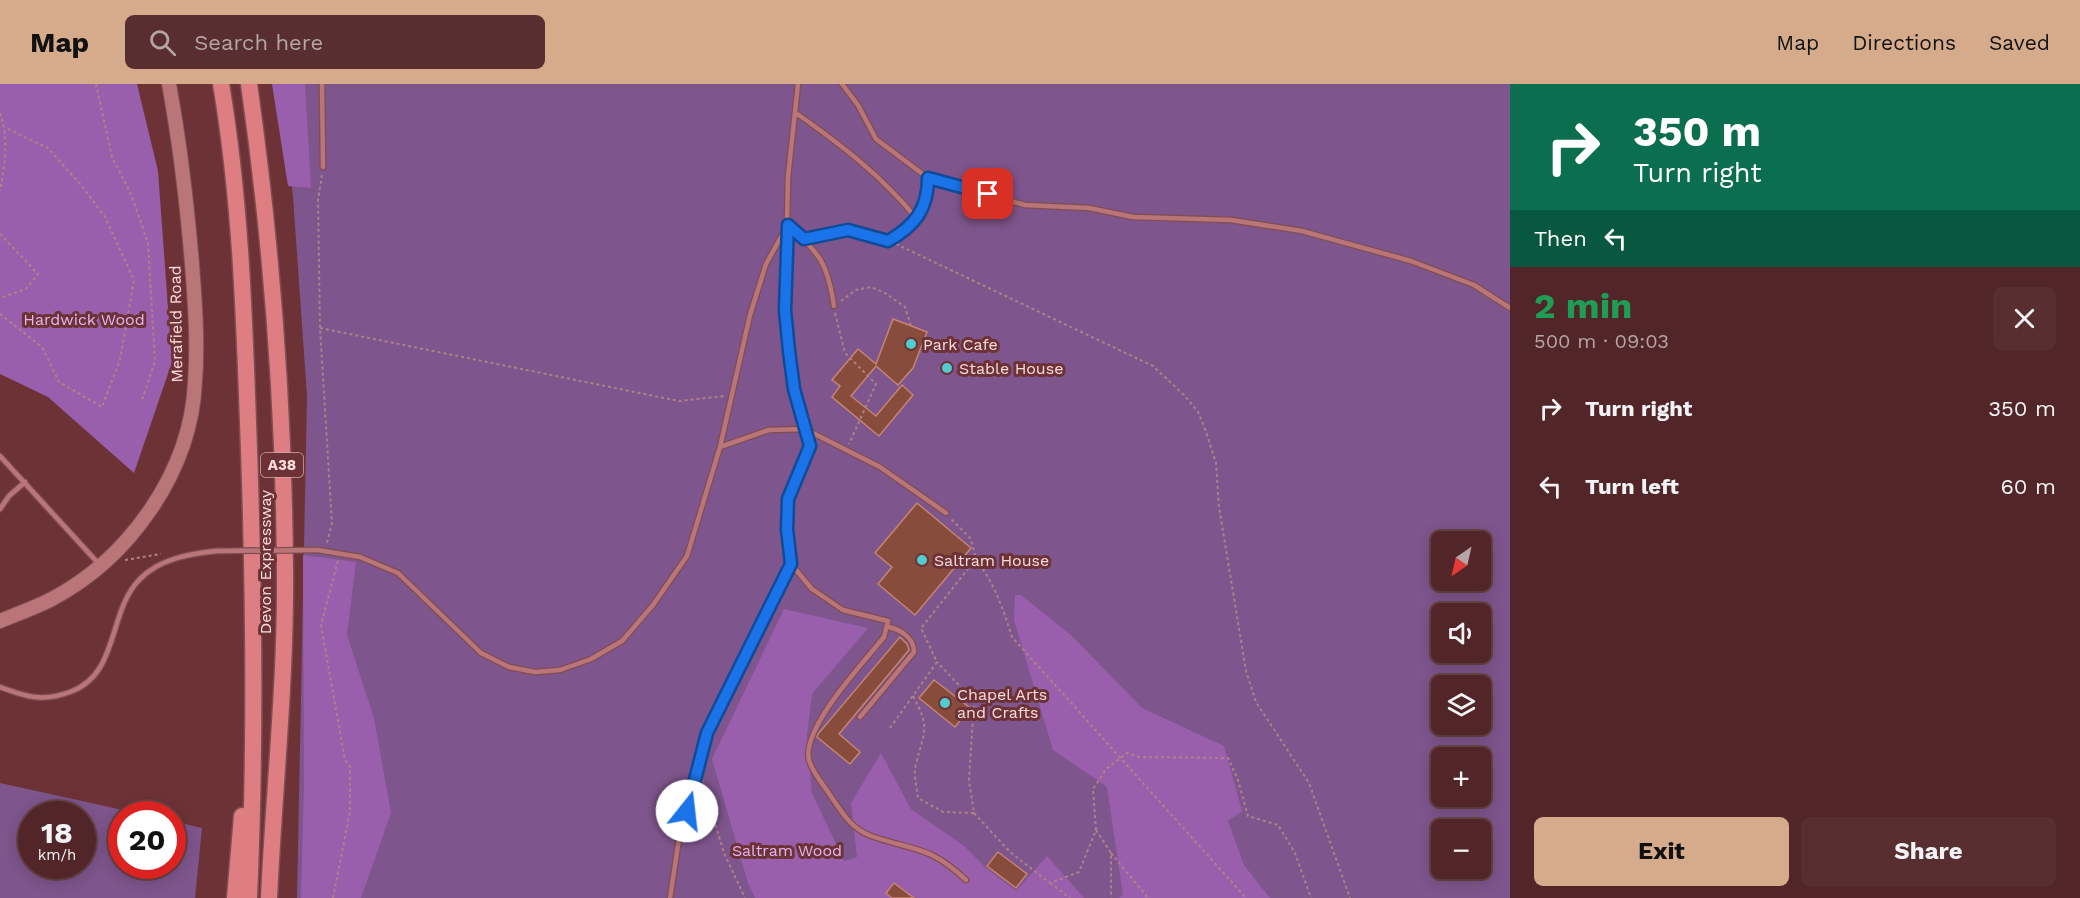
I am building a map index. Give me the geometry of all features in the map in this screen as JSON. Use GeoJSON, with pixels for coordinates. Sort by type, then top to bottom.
{"type":"FeatureCollection","features":[{"type":"Feature","properties":{"kind":"highway","name":"Devon Expressway"},"geometry":{"type":"LineString","coordinates":[[221,84],[228,125],[243,283],[255,772],[249,898]]}},
{"type":"Feature","properties":{"kind":"highway","name":"Devon Expressway"},"geometry":{"type":"LineString","coordinates":[[249,84],[274,285],[284,539],[283,678],[269,898]]}},
{"type":"Feature","properties":{"kind":"highway","name":"A38"},"geometry":{"type":"LineString","coordinates":[[235,898],[254,702]]}},
{"type":"Feature","properties":{"kind":"street","name":"Merafield Road"},"geometry":{"type":"LineString","coordinates":[[0,621],[51,599],[100,565],[128,540],[161,494],[186,436],[195,384],[195,306],[187,202],[169,84]]}},
{"type":"Feature","properties":{"kind":"lane"},"geometry":{"type":"LineString","coordinates":[[322,84],[323,167]]}},
{"type":"Feature","properties":{"kind":"lane"},"geometry":{"type":"LineString","coordinates":[[798,84],[788,177],[785,310],[794,389],[810,446],[788,499],[787,529],[791,564],[812,590],[819,595],[843,610],[888,621],[889,627],[884,637],[825,711],[814,730],[808,758],[849,823],[871,836],[934,855],[966,880]]}},
{"type":"Feature","properties":{"kind":"lane"},"geometry":{"type":"LineString","coordinates":[[842,84],[858,105],[876,139],[928,178],[1025,204],[1089,208],[1133,217],[1231,220],[1302,231],[1411,261],[1474,285],[1510,308]]}},
{"type":"Feature","properties":{"kind":"lane"},"geometry":{"type":"LineString","coordinates":[[796,112],[861,161],[895,192],[916,218]]}},
{"type":"Feature","properties":{"kind":"lane"},"geometry":{"type":"LineString","coordinates":[[804,239],[848,230],[888,241],[906,231],[916,218],[928,198],[928,178]]}},
{"type":"Feature","properties":{"kind":"lane"},"geometry":{"type":"LineString","coordinates":[[788,225],[804,239],[825,264],[834,306]]}},
{"type":"Feature","properties":{"kind":"lane"},"geometry":{"type":"LineString","coordinates":[[0,687],[22,695],[50,699],[83,687],[101,669],[127,598],[139,579],[159,565],[189,554],[216,551],[318,550],[360,556],[398,573],[481,653],[509,667],[535,672],[560,670],[591,659],[622,640],[653,605],[687,556],[720,447],[750,315],[766,264],[788,225]]}},
{"type":"Feature","properties":{"kind":"lane"},"geometry":{"type":"LineString","coordinates":[[720,447],[769,430],[805,429],[880,467],[946,513]]}},
{"type":"Feature","properties":{"kind":"lane"},"geometry":{"type":"LineString","coordinates":[[0,456],[100,565]]}},
{"type":"Feature","properties":{"kind":"lane"},"geometry":{"type":"LineString","coordinates":[[0,509],[9,496],[25,482]]}},
{"type":"Feature","properties":{"kind":"lane"},"geometry":{"type":"LineString","coordinates":[[670,898],[681,832],[707,733],[791,564]]}},
{"type":"Feature","properties":{"kind":"lane"},"geometry":{"type":"LineString","coordinates":[[860,717],[915,652],[912,641],[903,633],[889,627]]}},
{"type":"Feature","properties":{"kind":"path"},"geometry":{"type":"LineString","coordinates":[[96,84],[112,157],[131,194],[148,243],[155,361],[142,400]]}},
{"type":"Feature","properties":{"kind":"path"},"geometry":{"type":"LineString","coordinates":[[0,112],[6,128],[5,166],[0,190]]}},
{"type":"Feature","properties":{"kind":"path"},"geometry":{"type":"LineString","coordinates":[[0,314],[42,347],[59,381],[102,407],[120,360],[134,280],[105,216],[81,185],[48,148],[6,128]]}},
{"type":"Feature","properties":{"kind":"path"},"geometry":{"type":"LineString","coordinates":[[318,550],[329,541],[332,523],[320,328],[318,200],[323,167]]}},
{"type":"Feature","properties":{"kind":"path"},"geometry":{"type":"LineString","coordinates":[[0,234],[38,274],[26,289],[0,298]]}},
{"type":"Feature","properties":{"kind":"path"},"geometry":{"type":"LineString","coordinates":[[888,241],[1153,366],[1178,388],[1198,412],[1216,463],[1219,507],[1246,671],[1256,702],[1309,783],[1350,898]]}},
{"type":"Feature","properties":{"kind":"path"},"geometry":{"type":"LineString","coordinates":[[847,449],[876,384],[845,352],[834,306],[856,290],[871,286],[904,307],[910,326]]}},
{"type":"Feature","properties":{"kind":"path"},"geometry":{"type":"LineString","coordinates":[[320,328],[679,400],[731,395]]}},
{"type":"Feature","properties":{"kind":"path"},"geometry":{"type":"LineString","coordinates":[[946,513],[971,539],[975,559],[988,576],[1003,606],[1012,637],[1118,758],[1246,898]]}},
{"type":"Feature","properties":{"kind":"path"},"geometry":{"type":"LineString","coordinates":[[333,898],[350,811],[350,766],[345,760],[321,625],[340,552]]}},
{"type":"Feature","properties":{"kind":"path"},"geometry":{"type":"LineString","coordinates":[[122,561],[165,553]]}},
{"type":"Feature","properties":{"kind":"path"},"geometry":{"type":"LineString","coordinates":[[975,559],[921,628],[937,662],[957,680],[974,701],[969,781],[974,813],[1010,852],[1070,898]]}},
{"type":"Feature","properties":{"kind":"path"},"geometry":{"type":"LineString","coordinates":[[890,728],[937,662]]}},
{"type":"Feature","properties":{"kind":"path"},"geometry":{"type":"LineString","coordinates":[[913,696],[925,718],[924,743],[915,767],[918,798],[943,813],[974,813]]}},
{"type":"Feature","properties":{"kind":"path"},"geometry":{"type":"LineString","coordinates":[[1050,883],[1079,872],[1096,830],[1093,789],[1106,769],[1118,758],[1127,753],[1139,757],[1228,758],[1238,780],[1248,816],[1278,825],[1295,853],[1311,898]]}},
{"type":"Feature","properties":{"kind":"path"},"geometry":{"type":"LineString","coordinates":[[699,768],[724,853],[745,898]]}},
{"type":"Feature","properties":{"kind":"path"},"geometry":{"type":"LineString","coordinates":[[1096,830],[1111,853],[1148,898]]}},
{"type":"Feature","properties":{"kind":"path"},"geometry":{"type":"LineString","coordinates":[[1111,853],[1111,898]]}},
{"type":"Feature","properties":{"kind":"green space","name":"Hardwick Wood"},"geometry":{"type":"Polygon","coordinates":[[[0,84],[137,84],[158,171],[172,362],[134,473],[48,397],[0,374],[0,84]]]}},
{"type":"Feature","properties":{"kind":"green space"},"geometry":{"type":"Polygon","coordinates":[[[272,84],[305,84],[311,188],[288,186],[272,84]]]}},
{"type":"Feature","properties":{"kind":"green space"},"geometry":{"type":"Polygon","coordinates":[[[280,84],[1510,84],[1510,898],[297,898],[307,396],[293,197],[280,84]]]}},
{"type":"Feature","properties":{"kind":"green space"},"geometry":{"type":"Polygon","coordinates":[[[303,555],[356,562],[347,635],[374,718],[391,813],[361,898],[301,898],[304,784],[303,555]]]}},
{"type":"Feature","properties":{"kind":"green space"},"geometry":{"type":"Polygon","coordinates":[[[1015,595],[1021,595],[1072,636],[1142,708],[1224,746],[1242,811],[1228,821],[1244,865],[1270,898],[1119,898],[1123,895],[1107,787],[1053,750],[1014,620],[1015,595]]]}},
{"type":"Feature","properties":{"kind":"green space","name":"Saltram Wood"},"geometry":{"type":"Polygon","coordinates":[[[784,609],[868,628],[812,694],[807,736],[812,793],[844,861],[857,857],[851,803],[881,753],[911,809],[964,846],[986,868],[1016,891],[1047,856],[1084,898],[755,898],[748,883],[712,759],[784,609]]]}},
{"type":"Feature","properties":{"kind":"green space"},"geometry":{"type":"Polygon","coordinates":[[[0,783],[82,801],[18,801],[18,879],[96,879],[96,804],[108,807],[108,879],[186,879],[186,824],[202,828],[195,898],[0,898],[0,783]]]}},
{"type":"Feature","properties":{"kind":"building"},"geometry":{"type":"Polygon","coordinates":[[[893,319],[927,332],[913,368],[898,385],[876,366],[851,396],[876,416],[902,385],[913,395],[879,436],[832,397],[840,386],[832,380],[858,349],[876,364],[893,319]]]}},
{"type":"Feature","properties":{"kind":"building","name":"Saltram House"},"geometry":{"type":"Polygon","coordinates":[[[917,503],[971,548],[915,615],[878,584],[892,567],[875,553],[917,503]]]}},
{"type":"Feature","properties":{"kind":"building"},"geometry":{"type":"Polygon","coordinates":[[[900,637],[909,650],[839,734],[860,752],[850,764],[817,737],[818,734],[900,637]]]}},
{"type":"Feature","properties":{"kind":"building","name":"Chapel Arts and Crafts"},"geometry":{"type":"Polygon","coordinates":[[[934,680],[970,708],[955,727],[919,698],[934,680]]]}},
{"type":"Feature","properties":{"kind":"building"},"geometry":{"type":"Polygon","coordinates":[[[998,852],[1027,874],[1016,888],[987,866],[998,852]]]}},
{"type":"Feature","properties":{"kind":"building"},"geometry":{"type":"Polygon","coordinates":[[[894,883],[914,898],[892,898],[886,893],[894,883]]]}},
{"type":"Feature","properties":{"kind":"place","name":"Park Cafe"},"geometry":{"type":"Point","coordinates":[911,344]}},
{"type":"Feature","properties":{"kind":"place","name":"Stable House"},"geometry":{"type":"Point","coordinates":[947,368]}},
{"type":"Feature","properties":{"kind":"place","name":"Saltram House"},"geometry":{"type":"Point","coordinates":[922,560]}},
{"type":"Feature","properties":{"kind":"place","name":"Chapel Arts and Crafts"},"geometry":{"type":"Point","coordinates":[945,703]}},
{"type":"Feature","properties":{"kind":"route"},"geometry":{"type":"LineString","coordinates":[[687,811],[707,733],[791,564],[787,529],[788,499],[798,470],[810,446],[794,389],[789,351],[785,310],[788,225],[804,239],[848,230],[888,241],[906,231],[916,218],[928,198],[928,178],[988,194]]}}]}
